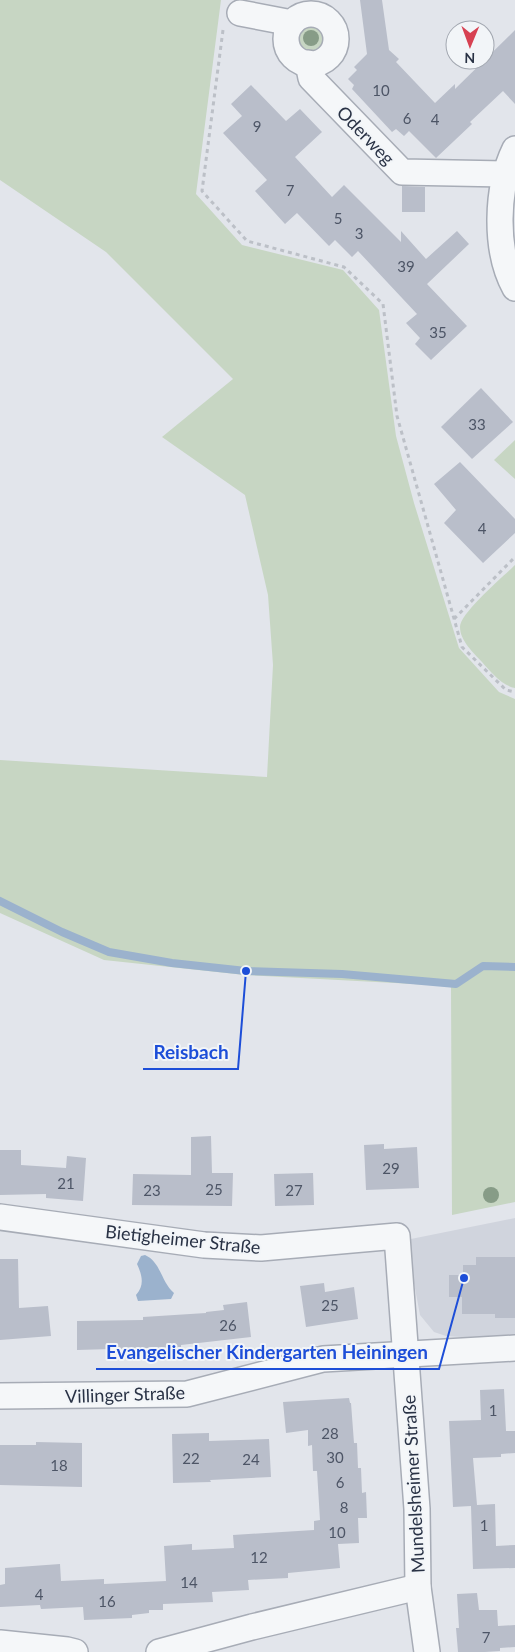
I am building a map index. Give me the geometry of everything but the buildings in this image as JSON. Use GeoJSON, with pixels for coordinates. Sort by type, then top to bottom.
{"type":"FeatureCollection","features":[{"type":"Feature","properties":{"kind":"street"},"geometry":{"type":"LineString","coordinates":[[312,14],[320,16],[332,25],[336,41],[329,56],[322,61],[308,63],[301,62],[295,57],[287,45],[288,30],[292,23],[298,18],[312,14]]}},
{"type":"Feature","properties":{"kind":"street"},"geometry":{"type":"LineString","coordinates":[[232,21],[292,23]]}},
{"type":"Feature","properties":{"kind":"street","name":"Oderweg"},"geometry":{"type":"LineString","coordinates":[[308,63],[311,78],[402,172],[505,174]]}},
{"type":"Feature","properties":{"kind":"street"},"geometry":{"type":"LineString","coordinates":[[515,149],[505,174],[500,210],[502,256],[515,288]]}},
{"type":"Feature","properties":{"kind":"street","name":"Bietigheimer Straße"},"geometry":{"type":"LineString","coordinates":[[0,1217],[204,1244],[261,1248],[397,1236]]}},
{"type":"Feature","properties":{"kind":"street","name":"Mundelsheimer Straße"},"geometry":{"type":"LineString","coordinates":[[159,1652],[418,1587],[417,1509],[397,1236]]}},
{"type":"Feature","properties":{"kind":"street","name":"Villinger Straße"},"geometry":{"type":"LineString","coordinates":[[0,1396],[187,1394],[323,1359],[515,1348]]}},
{"type":"Feature","properties":{"kind":"street"},"geometry":{"type":"LineString","coordinates":[[418,1587],[428,1652]]}},
{"type":"Feature","properties":{"kind":"street"},"geometry":{"type":"LineString","coordinates":[[0,1643],[75,1652]]}},
{"type":"Feature","properties":{"kind":"path"},"geometry":{"type":"LineString","coordinates":[[232,21],[202,191],[247,241],[344,267],[383,304],[398,416],[462,647],[506,690],[515,692]]}},
{"type":"Feature","properties":{"kind":"path"},"geometry":{"type":"LineString","coordinates":[[454,620],[515,557]]}},
{"type":"Feature","properties":{"kind":"shaded area"},"geometry":{"type":"Polygon","coordinates":[[[515,1218],[515,1336],[461,1337],[446,1336],[434,1332],[420,1315],[406,1240],[515,1218]]]}},
{"type":"Feature","properties":{"kind":"green space"},"geometry":{"type":"Polygon","coordinates":[[[0,0],[221,0],[196,194],[242,245],[343,270],[379,310],[396,436],[414,503],[459,648],[499,692],[515,699],[515,1202],[452,1215],[451,986],[245,975],[104,960],[0,913],[0,760],[267,777],[273,665],[268,595],[245,495],[162,437],[233,379],[106,252],[0,180],[0,0]]]}},
{"type":"Feature","properties":{"kind":"green space"},"geometry":{"type":"Polygon","coordinates":[[[311,23],[317,24],[322,28],[326,33],[326,45],[322,50],[317,54],[311,55],[305,54],[300,50],[296,45],[295,39],[296,33],[300,28],[305,24],[311,23]]]}},
{"type":"Feature","properties":{"kind":"green space"},"geometry":{"type":"Polygon","coordinates":[[[515,440],[515,479],[494,460],[515,440]]]}},
{"type":"Feature","properties":{"kind":"green space"},"geometry":{"type":"Polygon","coordinates":[[[515,565],[515,688],[510,687],[497,678],[472,651],[462,637],[460,627],[467,613],[515,565]]]}},
{"type":"Feature","properties":{"kind":"water"},"geometry":{"type":"Polygon","coordinates":[[[145,1255],[158,1267],[166,1283],[174,1293],[171,1299],[138,1301],[136,1295],[141,1287],[142,1280],[137,1264],[141,1256],[145,1255]]]}},
{"type":"Feature","properties":{"kind":"waterway"},"geometry":{"type":"LineString","coordinates":[[0,901],[62,932],[109,952],[172,963],[246,971],[342,974],[456,984],[483,966],[515,967]]}},
{"type":"Feature","properties":{"kind":"place","name":"Reisbach"},"geometry":{"type":"Point","coordinates":[246,971]}},
{"type":"Feature","properties":{"kind":"place","name":"Evangelischer Kindergarten Heiningen"},"geometry":{"type":"Point","coordinates":[464,1278]}}]}
